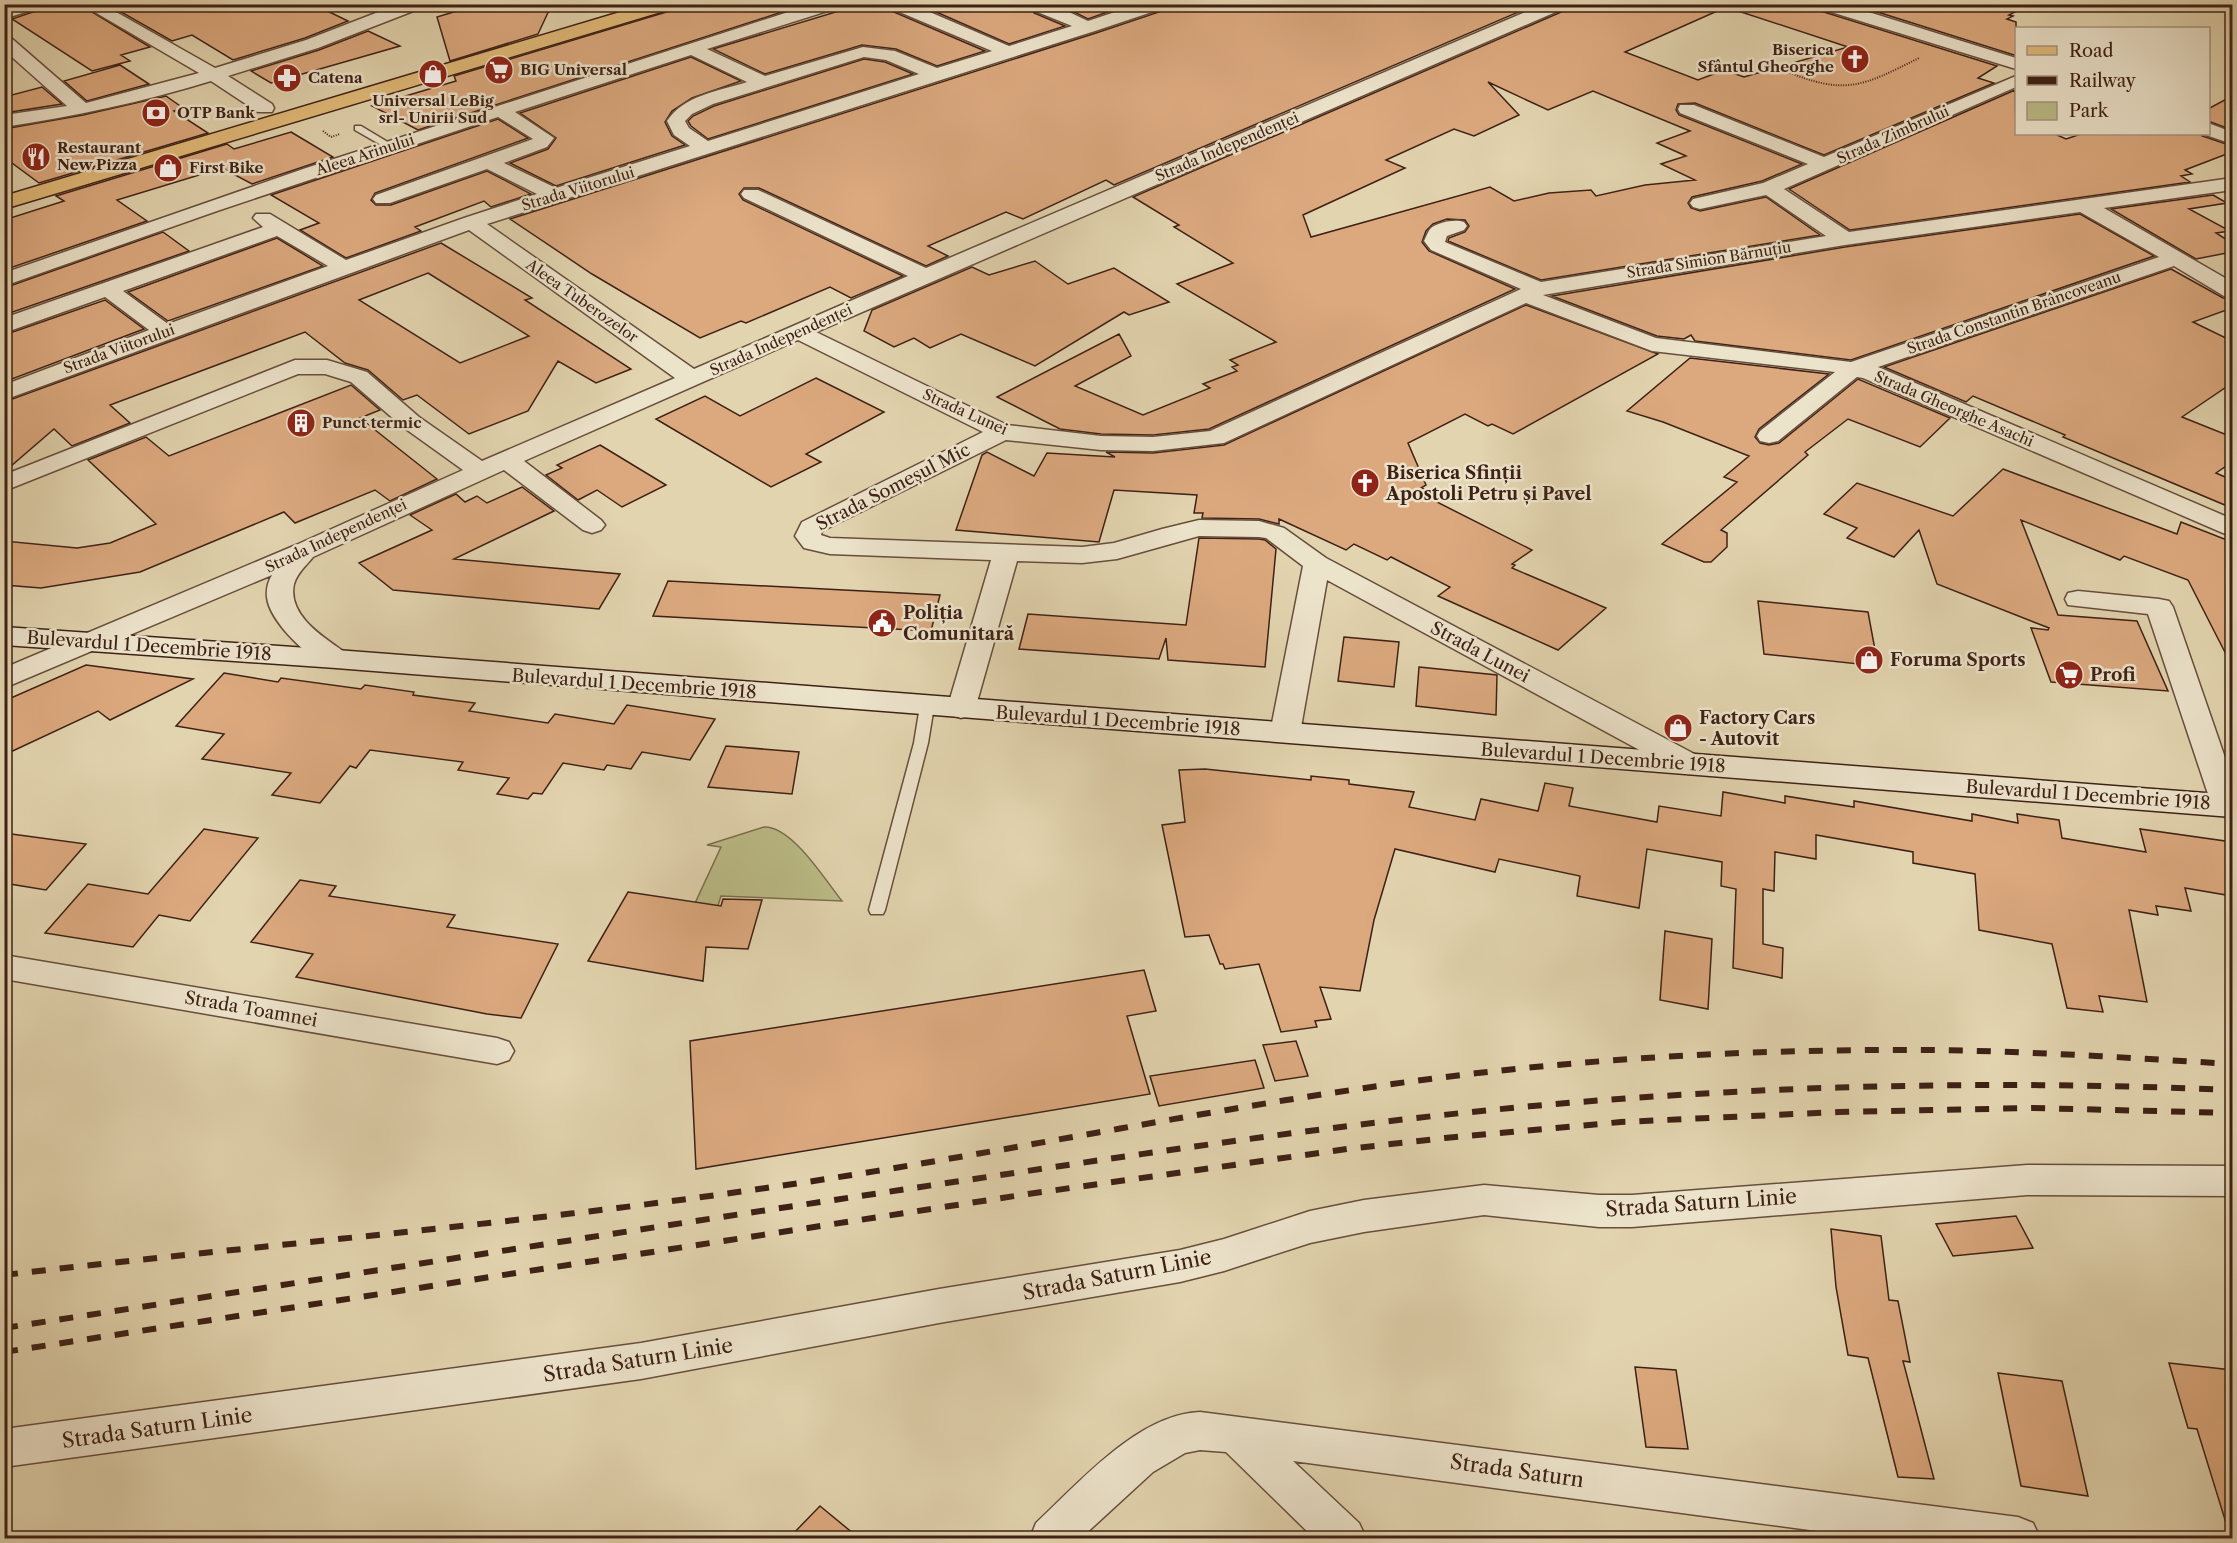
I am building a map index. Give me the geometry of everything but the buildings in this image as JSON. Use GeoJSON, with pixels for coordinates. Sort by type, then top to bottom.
{"type":"FeatureCollection","features":[{"type":"Feature","properties":{"kind":"main road"},"geometry":{"type":"LineString","coordinates":[[4,183],[408,69],[621,4]]}},
{"type":"Feature","properties":{"kind":"main road"},"geometry":{"type":"LineString","coordinates":[[4,202],[668,4]]}},
{"type":"Feature","properties":{"kind":"main road","name":"Bulevardul 1 Decembrie 1918"},"geometry":{"type":"LineString","coordinates":[[4,636],[336,659],[2230,806]]}},
{"type":"Feature","properties":{"kind":"street"},"geometry":{"type":"LineString","coordinates":[[4,14],[32,4]]}},
{"type":"Feature","properties":{"kind":"street"},"geometry":{"type":"LineString","coordinates":[[4,121],[82,109],[139,96],[312,44],[415,4]]}},
{"type":"Feature","properties":{"kind":"street"},"geometry":{"type":"LineString","coordinates":[[896,4],[1010,52]]}},
{"type":"Feature","properties":{"kind":"street"},"geometry":{"type":"LineString","coordinates":[[1044,4],[1041,7],[1047,11],[1089,27]]}},
{"type":"Feature","properties":{"kind":"street","name":"Strada Viitorului"},"geometry":{"type":"LineString","coordinates":[[4,393],[165,332],[471,222],[1158,4]]}},
{"type":"Feature","properties":{"kind":"street","name":"Strada Independenței"},"geometry":{"type":"LineString","coordinates":[[4,679],[305,551],[480,471],[926,276],[1559,4]]}},
{"type":"Feature","properties":{"kind":"street"},"geometry":{"type":"LineString","coordinates":[[1824,4],[2015,64]]}},
{"type":"Feature","properties":{"kind":"street"},"geometry":{"type":"LineString","coordinates":[[99,6],[265,108]]}},
{"type":"Feature","properties":{"kind":"street","name":"Aleea Arinului"},"geometry":{"type":"LineString","coordinates":[[4,280],[232,200],[693,49],[816,6]]}},
{"type":"Feature","properties":{"kind":"street"},"geometry":{"type":"LineString","coordinates":[[4,41],[82,109]]}},
{"type":"Feature","properties":{"kind":"street"},"geometry":{"type":"LineString","coordinates":[[693,49],[762,82]]}},
{"type":"Feature","properties":{"kind":"street"},"geometry":{"type":"LineString","coordinates":[[707,149],[681,131],[676,121],[685,110],[762,82],[862,52],[888,55],[937,75]]}},
{"type":"Feature","properties":{"kind":"street","name":"Strada Zimbrului"},"geometry":{"type":"LineString","coordinates":[[1700,203],[1769,188],[2015,81]]}},
{"type":"Feature","properties":{"kind":"street"},"geometry":{"type":"LineString","coordinates":[[1687,109],[1825,164]]}},
{"type":"Feature","properties":{"kind":"street"},"geometry":{"type":"LineString","coordinates":[[383,199],[540,143],[545,138],[501,111]]}},
{"type":"Feature","properties":{"kind":"street"},"geometry":{"type":"LineString","coordinates":[[2210,130],[2232,138]]}},
{"type":"Feature","properties":{"kind":"street"},"geometry":{"type":"LineString","coordinates":[[488,162],[556,196]]}},
{"type":"Feature","properties":{"kind":"street","name":"Strada Simion Bărnuțiu"},"geometry":{"type":"LineString","coordinates":[[1215,438],[1533,292],[1845,239],[2232,184]]}},
{"type":"Feature","properties":{"kind":"street"},"geometry":{"type":"LineString","coordinates":[[1769,188],[1845,239]]}},
{"type":"Feature","properties":{"kind":"street"},"geometry":{"type":"LineString","coordinates":[[751,194],[926,276]]}},
{"type":"Feature","properties":{"kind":"street"},"geometry":{"type":"LineString","coordinates":[[232,200],[345,267]]}},
{"type":"Feature","properties":{"kind":"street"},"geometry":{"type":"LineString","coordinates":[[2085,206],[2232,291]]}},
{"type":"Feature","properties":{"kind":"street","name":"Aleea Tuberozelor"},"geometry":{"type":"LineString","coordinates":[[471,222],[692,379]]}},
{"type":"Feature","properties":{"kind":"street","name":"Strada Gheorghe Asachi"},"geometry":{"type":"LineString","coordinates":[[1457,226],[1439,232],[1434,241],[1438,246],[1533,292],[1652,344],[1854,368],[1890,379],[2232,528]]}},
{"type":"Feature","properties":{"kind":"street"},"geometry":{"type":"LineString","coordinates":[[4,326],[279,228]]}},
{"type":"Feature","properties":{"kind":"street","name":"Strada Constantin Brâncoveanu"},"geometry":{"type":"LineString","coordinates":[[1854,368],[2175,259]]}},
{"type":"Feature","properties":{"kind":"street"},"geometry":{"type":"LineString","coordinates":[[107,289],[165,332]]}},
{"type":"Feature","properties":{"kind":"street","name":"Strada Lunei"},"geometry":{"type":"LineString","coordinates":[[800,333],[1002,432],[1036,438],[1112,443],[1153,444],[1215,438]]}},
{"type":"Feature","properties":{"kind":"street"},"geometry":{"type":"LineString","coordinates":[[4,484],[295,367],[327,367],[359,377],[411,422],[480,471]]}},
{"type":"Feature","properties":{"kind":"street"},"geometry":{"type":"LineString","coordinates":[[1769,436],[1854,368]]}},
{"type":"Feature","properties":{"kind":"street","name":"Strada Someșul Mic"},"geometry":{"type":"LineString","coordinates":[[1002,432],[811,527],[808,536],[813,542],[830,546],[1006,552]]}},
{"type":"Feature","properties":{"kind":"street"},"geometry":{"type":"LineString","coordinates":[[506,460],[592,525]]}},
{"type":"Feature","properties":{"kind":"street","name":"Strada Lunei"},"geometry":{"type":"LineString","coordinates":[[1006,552],[1082,555],[1117,551],[1199,528],[1259,529],[1275,533],[1317,564],[1689,764]]}},
{"type":"Feature","properties":{"kind":"street"},"geometry":{"type":"LineString","coordinates":[[305,551],[283,574],[279,588],[280,602],[297,629],[336,659]]}},
{"type":"Feature","properties":{"kind":"street"},"geometry":{"type":"LineString","coordinates":[[961,709],[1006,552]]}},
{"type":"Feature","properties":{"kind":"street"},"geometry":{"type":"LineString","coordinates":[[1285,733],[1317,564]]}},
{"type":"Feature","properties":{"kind":"street"},"geometry":{"type":"LineString","coordinates":[[2078,599],[2159,607],[2230,806]]}},
{"type":"Feature","properties":{"kind":"street","name":"Strada Toamnei"},"geometry":{"type":"LineString","coordinates":[[4,968],[496,1051]]}},
{"type":"Feature","properties":{"kind":"street","name":"Strada Saturn Linie"},"geometry":{"type":"LineString","coordinates":[[4,1448],[640,1361],[939,1306],[1180,1266],[1224,1255],[1310,1227],[1364,1216],[1453,1203],[1484,1200],[1599,1211],[1632,1211],[2027,1180],[2232,1181]]}},
{"type":"Feature","properties":{"kind":"street","name":"Strada Saturn"},"geometry":{"type":"LineString","coordinates":[[1051,1539],[1144,1453],[1168,1440],[1193,1431],[1236,1434],[2018,1539]]}},
{"type":"Feature","properties":{"kind":"street"},"geometry":{"type":"LineString","coordinates":[[1236,1434],[1344,1539]]}},
{"type":"Feature","properties":{"kind":"lane"},"geometry":{"type":"LineString","coordinates":[[358,128],[391,147]]}},
{"type":"Feature","properties":{"kind":"lane"},"geometry":{"type":"LineString","coordinates":[[877,910],[921,743],[927,706]]}},
{"type":"Feature","properties":{"kind":"path"},"geometry":{"type":"LineString","coordinates":[[1783,70],[1819,84],[1850,88],[1884,76],[1950,43]]}},
{"type":"Feature","properties":{"kind":"green space"},"geometry":{"type":"Polygon","coordinates":[[[764,827],[775,829],[797,844],[842,901],[721,896],[712,925],[671,955],[721,847],[707,845],[764,827]]]}},
{"type":"Feature","properties":{"kind":"railway"},"geometry":{"type":"LineString","coordinates":[[4,1275],[481,1224],[671,1201],[944,1160],[1299,1098],[1534,1067],[1759,1052],[1872,1050],[2004,1052],[2232,1064]]}},
{"type":"Feature","properties":{"kind":"railway"},"geometry":{"type":"LineString","coordinates":[[4,1328],[1063,1166],[1298,1132],[1455,1114],[1708,1093],[1882,1086],[2057,1085],[2232,1090]]}},
{"type":"Feature","properties":{"kind":"railway"},"geometry":{"type":"LineString","coordinates":[[4,1352],[1028,1194],[1347,1149],[1445,1138],[1621,1122],[1839,1112],[2033,1108],[2232,1113]]}},
{"type":"Feature","properties":{"kind":"place","name":"Biserica Sfântul Gheorghe"},"geometry":{"type":"Point","coordinates":[1855,59]}},
{"type":"Feature","properties":{"kind":"place","name":"BIG Universal"},"geometry":{"type":"Point","coordinates":[499,70]}},
{"type":"Feature","properties":{"kind":"place","name":"Universal LeBig srl- Unirii Sud"},"geometry":{"type":"Point","coordinates":[433,74]}},
{"type":"Feature","properties":{"kind":"place","name":"Catena"},"geometry":{"type":"Point","coordinates":[287,78]}},
{"type":"Feature","properties":{"kind":"place","name":"OTP Bank"},"geometry":{"type":"Point","coordinates":[156,113]}},
{"type":"Feature","properties":{"kind":"place","name":"Restaurant New Pizza"},"geometry":{"type":"Point","coordinates":[36,157]}},
{"type":"Feature","properties":{"kind":"place","name":"First Bike"},"geometry":{"type":"Point","coordinates":[168,168]}},
{"type":"Feature","properties":{"kind":"place","name":"Punct termic"},"geometry":{"type":"Point","coordinates":[301,423]}},
{"type":"Feature","properties":{"kind":"place","name":"Biserica Sfinții Apostoli Petru și Pavel"},"geometry":{"type":"Point","coordinates":[1365,483]}},
{"type":"Feature","properties":{"kind":"place","name":"Poliția Comunitară"},"geometry":{"type":"Point","coordinates":[882,623]}},
{"type":"Feature","properties":{"kind":"place","name":"Foruma Sports"},"geometry":{"type":"Point","coordinates":[1869,660]}},
{"type":"Feature","properties":{"kind":"place","name":"Profi"},"geometry":{"type":"Point","coordinates":[2069,675]}},
{"type":"Feature","properties":{"kind":"place","name":"Factory Cars - Autovit"},"geometry":{"type":"Point","coordinates":[1678,728]}}]}
